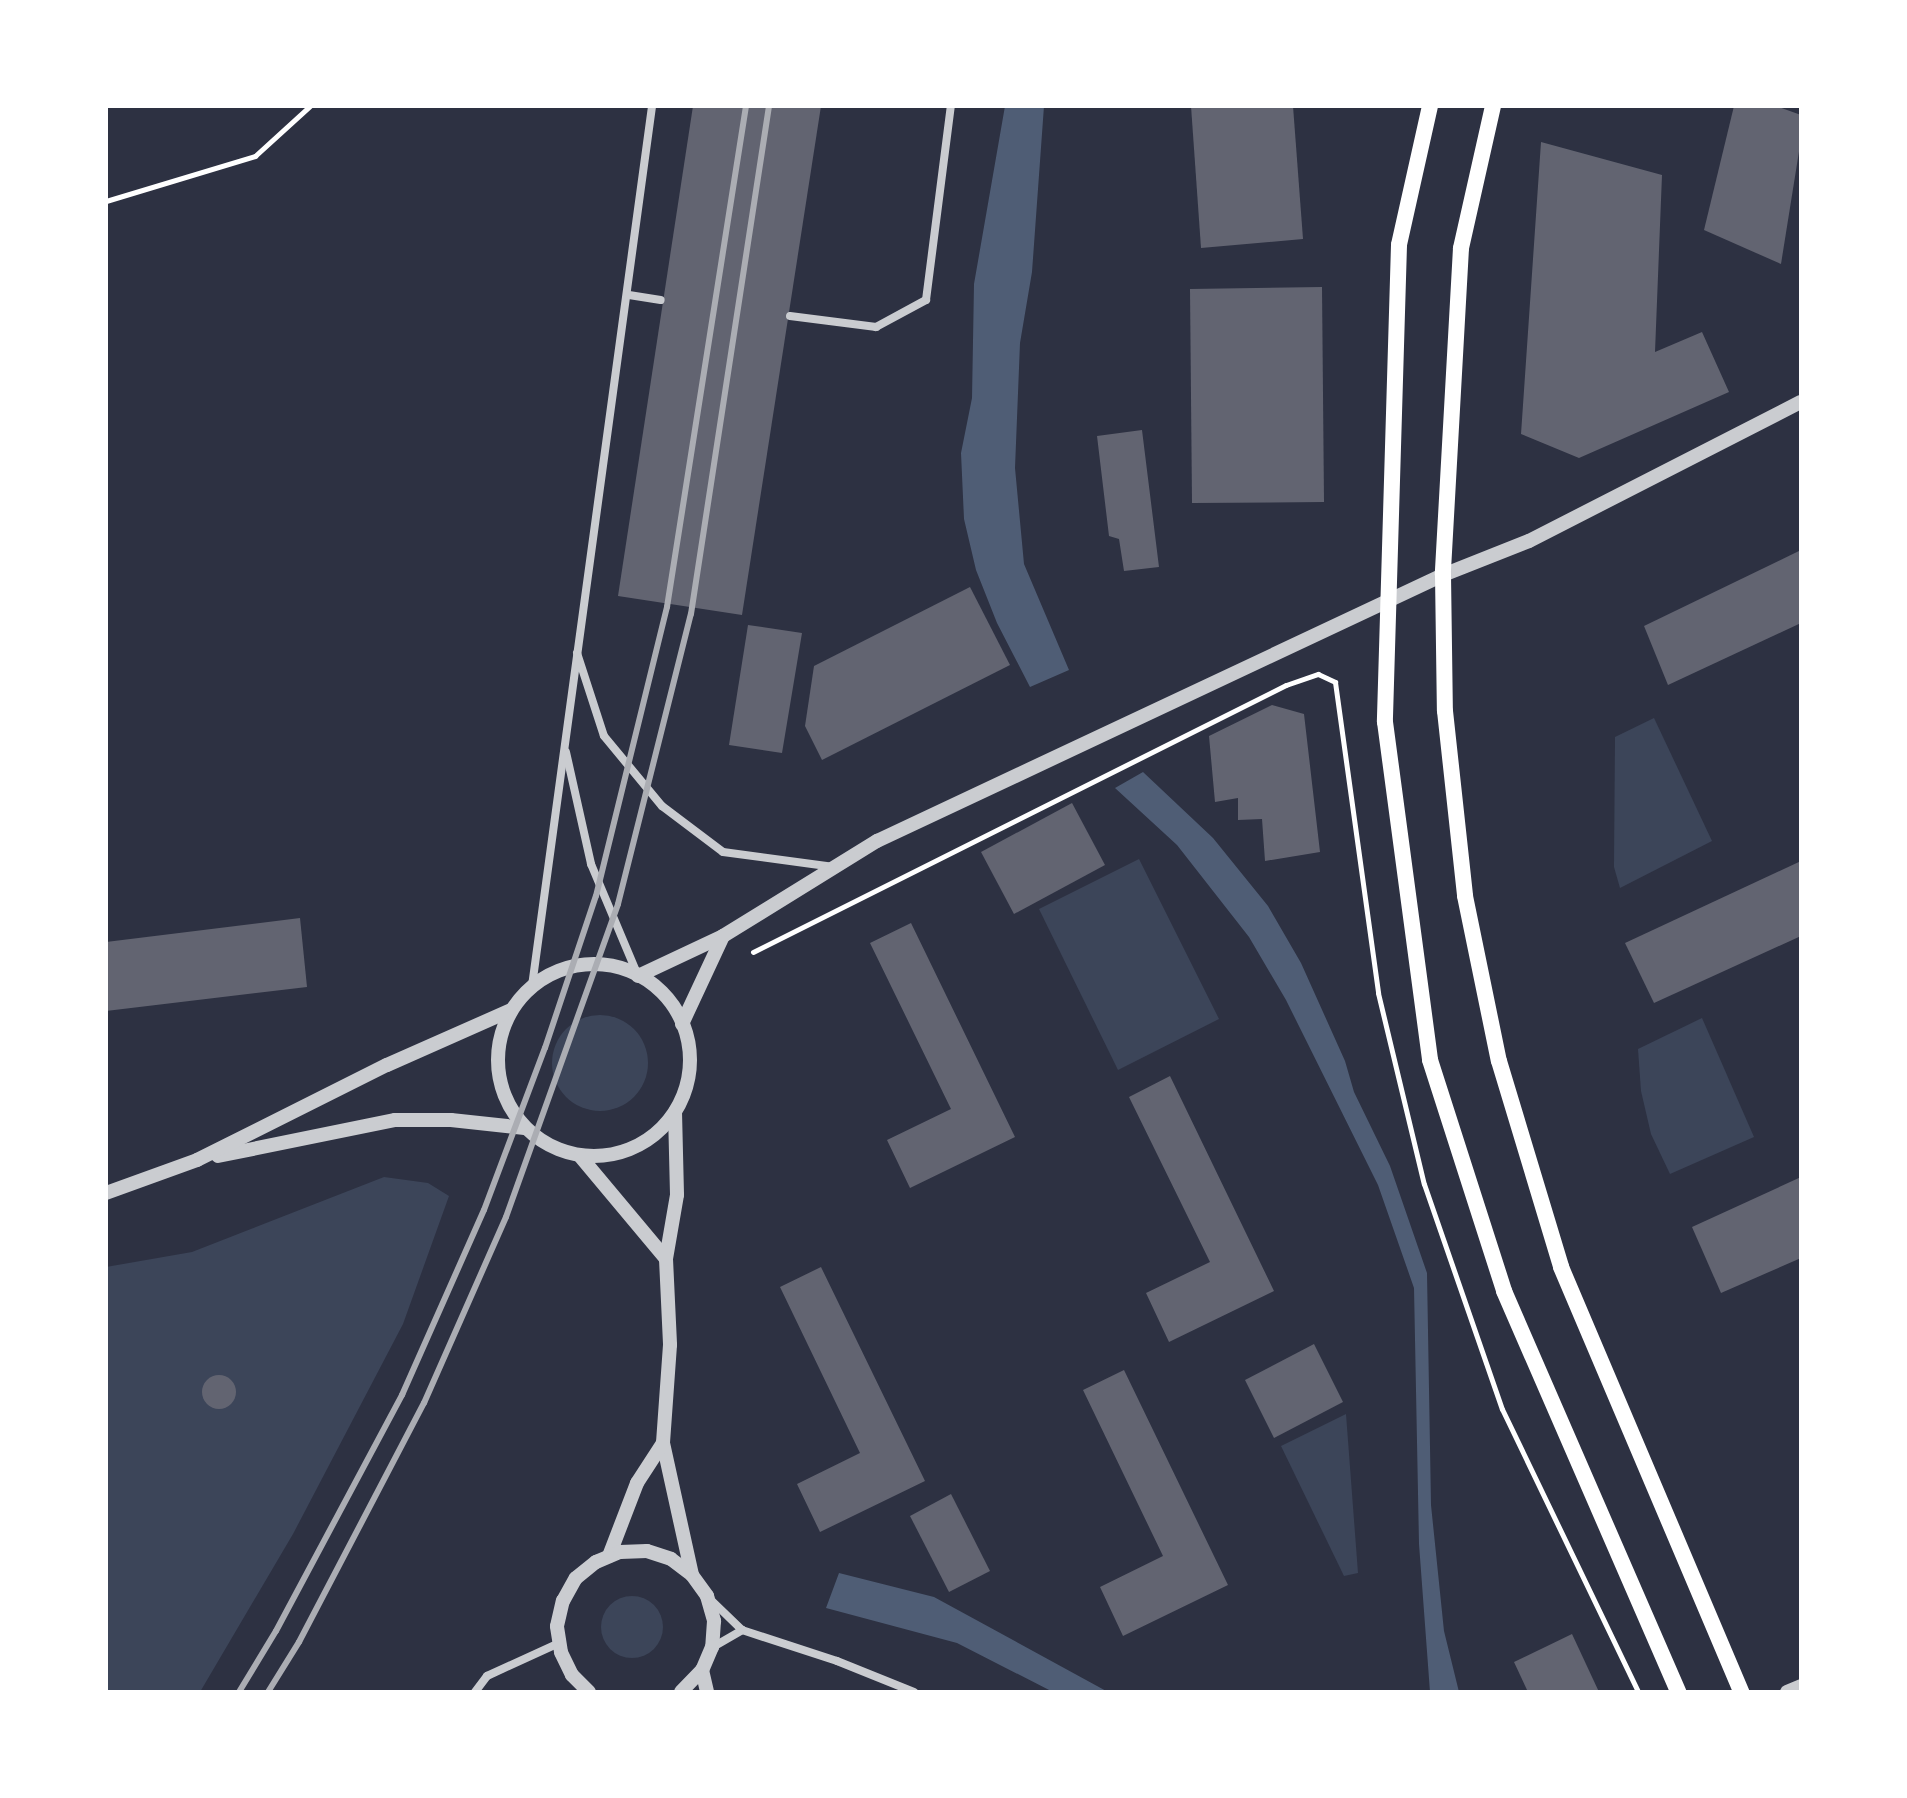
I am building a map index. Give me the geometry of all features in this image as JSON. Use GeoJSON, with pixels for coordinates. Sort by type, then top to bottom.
{"type":"FeatureCollection","features":[{"type":"Feature","properties":{"kind":"main road"},"geometry":{"type":"LineString","coordinates":[[1430,106],[1399,245],[1385,722],[1430,1060],[1504,1291],[1678,1692]]}},
{"type":"Feature","properties":{"kind":"main road"},"geometry":{"type":"LineString","coordinates":[[1493,106],[1461,248],[1443,575],[1445,711],[1465,896],[1499,1061],[1561,1267],[1741,1692]]}},
{"type":"Feature","properties":{"kind":"street"},"geometry":{"type":"LineString","coordinates":[[532,986],[576,650],[629,295],[652,106]]}},
{"type":"Feature","properties":{"kind":"street"},"geometry":{"type":"LineString","coordinates":[[790,316],[876,327],[926,300],[951,106]]}},
{"type":"Feature","properties":{"kind":"street"},"geometry":{"type":"LineString","coordinates":[[629,295],[661,300]]}},
{"type":"Feature","properties":{"kind":"street"},"geometry":{"type":"LineString","coordinates":[[638,976],[723,936],[877,841],[1443,575],[1529,541],[1801,402]]}},
{"type":"Feature","properties":{"kind":"street"},"geometry":{"type":"LineString","coordinates":[[576,650],[604,736],[662,806],[723,852],[835,867]]}},
{"type":"Feature","properties":{"kind":"street"},"geometry":{"type":"LineString","coordinates":[[565,748],[591,864],[638,976]]}},
{"type":"Feature","properties":{"kind":"street"},"geometry":{"type":"LineString","coordinates":[[682,1024],[723,936]]}},
{"type":"Feature","properties":{"kind":"street"},"geometry":{"type":"LineString","coordinates":[[591,963],[623,968],[638,976],[652,983],[674,1006],[687,1034],[690,1066],[683,1097],[666,1124],[642,1144],[612,1155],[580,1156],[550,1147],[525,1128],[507,1103],[497,1072],[499,1040],[511,1010],[532,986],[560,970],[591,963]]}},
{"type":"Feature","properties":{"kind":"street"},"geometry":{"type":"LineString","coordinates":[[106,1193],[197,1160],[387,1065],[511,1010]]}},
{"type":"Feature","properties":{"kind":"street"},"geometry":{"type":"LineString","coordinates":[[675,1109],[677,1195],[666,1259],[670,1345],[663,1443],[692,1575]]}},
{"type":"Feature","properties":{"kind":"street"},"geometry":{"type":"LineString","coordinates":[[197,1160],[395,1120],[451,1120],[525,1128]]}},
{"type":"Feature","properties":{"kind":"street"},"geometry":{"type":"LineString","coordinates":[[580,1156],[666,1259]]}},
{"type":"Feature","properties":{"kind":"street"},"geometry":{"type":"LineString","coordinates":[[609,1556],[637,1483],[663,1443]]}},
{"type":"Feature","properties":{"kind":"street"},"geometry":{"type":"LineString","coordinates":[[589,1692],[572,1675],[559,1643],[557,1626],[563,1601],[576,1578],[596,1562],[609,1556],[647,1551],[671,1559],[692,1575],[707,1596],[742,1630],[837,1661],[914,1692]]}},
{"type":"Feature","properties":{"kind":"street"},"geometry":{"type":"LineString","coordinates":[[681,1692],[702,1670],[712,1647],[714,1621],[707,1596]]}},
{"type":"Feature","properties":{"kind":"street"},"geometry":{"type":"LineString","coordinates":[[712,1647],[742,1630]]}},
{"type":"Feature","properties":{"kind":"street"},"geometry":{"type":"LineString","coordinates":[[475,1692],[487,1676],[559,1643]]}},
{"type":"Feature","properties":{"kind":"street"},"geometry":{"type":"LineString","coordinates":[[702,1670],[707,1692]]}},
{"type":"Feature","properties":{"kind":"street"},"geometry":{"type":"LineString","coordinates":[[1787,1692],[1801,1686]]}},
{"type":"Feature","properties":{"kind":"path"},"geometry":{"type":"LineString","coordinates":[[106,201],[255,156],[310,106]]}},
{"type":"Feature","properties":{"kind":"path"},"geometry":{"type":"LineString","coordinates":[[753,952],[1286,685],[1318,674],[1335,682],[1378,993],[1424,1184],[1502,1409],[1638,1692]]}},
{"type":"Feature","properties":{"kind":"shaded area"},"geometry":{"type":"Polygon","coordinates":[[[1005,106],[1044,106],[1032,272],[1020,343],[1015,468],[1024,564],[1069,670],[1030,687],[997,623],[976,570],[964,519],[961,453],[972,398],[974,284],[1005,106]]]}},
{"type":"Feature","properties":{"kind":"shaded area"},"geometry":{"type":"Polygon","coordinates":[[[1654,718],[1712,841],[1620,888],[1614,867],[1615,737],[1654,718]]]}},
{"type":"Feature","properties":{"kind":"shaded area"},"geometry":{"type":"Polygon","coordinates":[[[1143,772],[1213,838],[1268,906],[1301,963],[1345,1061],[1354,1092],[1390,1166],[1427,1273],[1431,1505],[1444,1631],[1459,1692],[1430,1692],[1419,1544],[1414,1288],[1378,1185],[1286,1000],[1249,937],[1177,845],[1115,788],[1143,772]]]}},
{"type":"Feature","properties":{"kind":"shaded area"},"geometry":{"type":"Polygon","coordinates":[[[1139,859],[1219,1019],[1118,1070],[1039,909],[1139,859]]]}},
{"type":"Feature","properties":{"kind":"shaded area"},"geometry":{"type":"Polygon","coordinates":[[[600,1015],[618,1019],[634,1029],[644,1045],[648,1063],[644,1081],[634,1097],[618,1107],[600,1111],[582,1107],[566,1097],[556,1081],[552,1063],[556,1045],[566,1029],[582,1019],[600,1015]]]}},
{"type":"Feature","properties":{"kind":"shaded area"},"geometry":{"type":"Polygon","coordinates":[[[1702,1018],[1754,1137],[1670,1174],[1651,1134],[1641,1091],[1638,1049],[1702,1018]]]}},
{"type":"Feature","properties":{"kind":"shaded area"},"geometry":{"type":"Polygon","coordinates":[[[384,1177],[428,1183],[449,1196],[403,1324],[293,1534],[200,1692],[106,1692],[106,1267],[192,1252],[384,1177]]]}},
{"type":"Feature","properties":{"kind":"shaded area"},"geometry":{"type":"Polygon","coordinates":[[[1346,1414],[1358,1573],[1344,1576],[1281,1446],[1346,1414]]]}},
{"type":"Feature","properties":{"kind":"shaded area"},"geometry":{"type":"Polygon","coordinates":[[[839,1573],[934,1597],[1108,1692],[1053,1692],[957,1643],[826,1608],[839,1573]]]}},
{"type":"Feature","properties":{"kind":"shaded area"},"geometry":{"type":"Polygon","coordinates":[[[632,1596],[654,1605],[663,1627],[654,1649],[632,1658],[610,1649],[601,1627],[610,1605],[632,1596]]]}},
{"type":"Feature","properties":{"kind":"building"},"geometry":{"type":"Polygon","coordinates":[[[693,106],[821,106],[742,615],[618,596],[693,106]]]}},
{"type":"Feature","properties":{"kind":"building"},"geometry":{"type":"Polygon","coordinates":[[[1191,106],[1293,106],[1303,239],[1201,248],[1191,106]]]}},
{"type":"Feature","properties":{"kind":"building"},"geometry":{"type":"Polygon","coordinates":[[[1734,106],[1776,106],[1801,115],[1801,139],[1781,264],[1704,230],[1734,106]]]}},
{"type":"Feature","properties":{"kind":"building"},"geometry":{"type":"Polygon","coordinates":[[[1541,142],[1662,175],[1655,352],[1702,332],[1729,392],[1579,458],[1521,434],[1541,142]]]}},
{"type":"Feature","properties":{"kind":"building"},"geometry":{"type":"Polygon","coordinates":[[[1322,287],[1324,502],[1192,503],[1190,289],[1322,287]]]}},
{"type":"Feature","properties":{"kind":"building"},"geometry":{"type":"Polygon","coordinates":[[[1142,430],[1159,567],[1124,571],[1119,539],[1109,536],[1097,436],[1142,430]]]}},
{"type":"Feature","properties":{"kind":"building"},"geometry":{"type":"Polygon","coordinates":[[[1801,550],[1801,623],[1668,685],[1644,626],[1801,550]]]}},
{"type":"Feature","properties":{"kind":"building"},"geometry":{"type":"Polygon","coordinates":[[[970,587],[1010,665],[822,760],[805,726],[814,666],[970,587]]]}},
{"type":"Feature","properties":{"kind":"building"},"geometry":{"type":"Polygon","coordinates":[[[748,625],[802,633],[782,753],[729,745],[748,625]]]}},
{"type":"Feature","properties":{"kind":"building"},"geometry":{"type":"Polygon","coordinates":[[[1272,705],[1304,714],[1320,852],[1265,861],[1262,819],[1238,820],[1238,798],[1215,802],[1209,736],[1272,705]]]}},
{"type":"Feature","properties":{"kind":"building"},"geometry":{"type":"Polygon","coordinates":[[[1072,803],[1105,865],[1014,914],[981,852],[1072,803]]]}},
{"type":"Feature","properties":{"kind":"building"},"geometry":{"type":"Polygon","coordinates":[[[1801,861],[1801,936],[1654,1003],[1625,943],[1801,861]]]}},
{"type":"Feature","properties":{"kind":"building"},"geometry":{"type":"Polygon","coordinates":[[[300,918],[307,987],[106,1011],[106,942],[300,918]]]}},
{"type":"Feature","properties":{"kind":"building"},"geometry":{"type":"Polygon","coordinates":[[[911,923],[1015,1137],[910,1188],[887,1140],[951,1109],[870,943],[911,923]]]}},
{"type":"Feature","properties":{"kind":"building"},"geometry":{"type":"Polygon","coordinates":[[[1170,1076],[1274,1291],[1169,1342],[1146,1293],[1210,1262],[1129,1097],[1170,1076]]]}},
{"type":"Feature","properties":{"kind":"building"},"geometry":{"type":"Polygon","coordinates":[[[1801,1177],[1801,1258],[1721,1293],[1692,1227],[1801,1177]]]}},
{"type":"Feature","properties":{"kind":"building"},"geometry":{"type":"Polygon","coordinates":[[[821,1267],[925,1481],[820,1532],[797,1484],[860,1453],[780,1287],[821,1267]]]}},
{"type":"Feature","properties":{"kind":"building"},"geometry":{"type":"Polygon","coordinates":[[[1314,1344],[1343,1402],[1274,1438],[1245,1380],[1314,1344]]]}},
{"type":"Feature","properties":{"kind":"building"},"geometry":{"type":"Polygon","coordinates":[[[1124,1370],[1228,1585],[1123,1636],[1100,1587],[1163,1556],[1083,1390],[1124,1370]]]}},
{"type":"Feature","properties":{"kind":"building"},"geometry":{"type":"Polygon","coordinates":[[[219,1375],[231,1380],[236,1392],[231,1404],[219,1409],[207,1404],[202,1392],[207,1380],[219,1375]]]}},
{"type":"Feature","properties":{"kind":"building"},"geometry":{"type":"Polygon","coordinates":[[[951,1494],[990,1571],[949,1592],[910,1516],[951,1494]]]}},
{"type":"Feature","properties":{"kind":"building"},"geometry":{"type":"Polygon","coordinates":[[[1572,1634],[1599,1692],[1528,1692],[1514,1662],[1572,1634]]]}},
{"type":"Feature","properties":{"kind":"railway"},"geometry":{"type":"LineString","coordinates":[[239,1692],[276,1631],[402,1395],[484,1210],[545,1048],[596,896],[667,607],[746,106]]}},
{"type":"Feature","properties":{"kind":"railway"},"geometry":{"type":"LineString","coordinates":[[268,1692],[299,1642],[424,1403],[506,1217],[618,904],[691,614],[769,106]]}}]}
